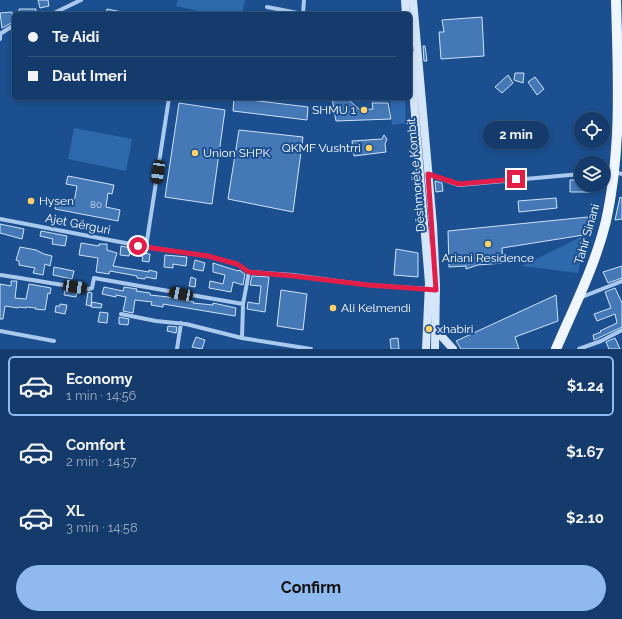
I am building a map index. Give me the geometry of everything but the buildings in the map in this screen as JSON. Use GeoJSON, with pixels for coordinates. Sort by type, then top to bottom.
{"type":"FeatureCollection","features":[{"type":"Feature","properties":{"kind":"main road","name":"Tahir Sinani"},"geometry":{"type":"LineString","coordinates":[[550,349],[577,291],[589,258],[612,173],[613,97],[610,0]]}},
{"type":"Feature","properties":{"kind":"main road","name":"Tahir Sinani"},"geometry":{"type":"LineString","coordinates":[[556,349],[594,260],[606,221],[619,98],[616,0]]}},
{"type":"Feature","properties":{"kind":"street"},"geometry":{"type":"LineString","coordinates":[[56,12],[81,0]]}},
{"type":"Feature","properties":{"kind":"street"},"geometry":{"type":"LineString","coordinates":[[303,12],[304,0]]}},
{"type":"Feature","properties":{"kind":"street"},"geometry":{"type":"LineString","coordinates":[[405,0],[406,12]]}},
{"type":"Feature","properties":{"kind":"street","name":"Dëshmorët e Kombit"},"geometry":{"type":"LineString","coordinates":[[413,0],[413,38],[433,290]]}},
{"type":"Feature","properties":{"kind":"street"},"geometry":{"type":"LineString","coordinates":[[267,7],[293,12]]}},
{"type":"Feature","properties":{"kind":"street"},"geometry":{"type":"LineString","coordinates":[[0,39],[0,34],[12,26]]}},
{"type":"Feature","properties":{"kind":"street","name":"Dëshmorët e Kombit"},"geometry":{"type":"LineString","coordinates":[[412,67],[428,174],[433,290],[431,328],[426,349]]}},
{"type":"Feature","properties":{"kind":"street"},"geometry":{"type":"LineString","coordinates":[[146,247],[169,100]]}},
{"type":"Feature","properties":{"kind":"street"},"geometry":{"type":"LineString","coordinates":[[428,174],[459,184],[574,175]]}},
{"type":"Feature","properties":{"kind":"street","name":"Ajet Gërguri"},"geometry":{"type":"LineString","coordinates":[[0,219],[146,247],[208,256],[237,264],[249,272],[368,285],[433,290]]}},
{"type":"Feature","properties":{"kind":"street"},"geometry":{"type":"LineString","coordinates":[[242,338],[242,304],[249,272]]}},
{"type":"Feature","properties":{"kind":"street"},"geometry":{"type":"LineString","coordinates":[[0,275],[15,276],[49,284],[89,289],[92,288],[94,278],[242,304]]}},
{"type":"Feature","properties":{"kind":"street"},"geometry":{"type":"LineString","coordinates":[[579,298],[622,281]]}},
{"type":"Feature","properties":{"kind":"street"},"geometry":{"type":"LineString","coordinates":[[121,314],[156,321],[181,323],[242,338],[311,349]]}},
{"type":"Feature","properties":{"kind":"street"},"geometry":{"type":"LineString","coordinates":[[178,349],[181,323]]}},
{"type":"Feature","properties":{"kind":"street"},"geometry":{"type":"LineString","coordinates":[[431,328],[453,349]]}},
{"type":"Feature","properties":{"kind":"street","name":"Dëshmorët e Kombit"},"geometry":{"type":"LineString","coordinates":[[431,328],[434,349]]}},
{"type":"Feature","properties":{"kind":"street"},"geometry":{"type":"LineString","coordinates":[[579,349],[601,341],[622,330]]}},
{"type":"Feature","properties":{"kind":"street"},"geometry":{"type":"LineString","coordinates":[[0,331],[54,341]]}},
{"type":"Feature","properties":{"kind":"shaded area"},"geometry":{"type":"Polygon","coordinates":[[[178,0],[245,0],[242,12],[203,12],[176,6],[178,0]]]}},
{"type":"Feature","properties":{"kind":"shaded area"},"geometry":{"type":"Polygon","coordinates":[[[356,100],[371,100],[356,102],[356,100]]]}},
{"type":"Feature","properties":{"kind":"shaded area"},"geometry":{"type":"Polygon","coordinates":[[[371,100],[387,100],[387,101],[372,103],[371,100]]]}},
{"type":"Feature","properties":{"kind":"shaded area"},"geometry":{"type":"Polygon","coordinates":[[[390,100],[405,100],[406,123],[392,125],[390,100]]]}},
{"type":"Feature","properties":{"kind":"shaded area"},"geometry":{"type":"Polygon","coordinates":[[[74,128],[132,139],[126,171],[68,159],[74,128]]]}},
{"type":"Feature","properties":{"kind":"shaded area"},"geometry":{"type":"Polygon","coordinates":[[[587,234],[578,273],[522,266],[587,234]]]}},
{"type":"Feature","properties":{"kind":"place","name":"SHMU 1"},"geometry":{"type":"Point","coordinates":[364,110]}},
{"type":"Feature","properties":{"kind":"place","name":"QKMF Vushtrri"},"geometry":{"type":"Point","coordinates":[369,148]}},
{"type":"Feature","properties":{"kind":"place","name":"Union SHPK"},"geometry":{"type":"Point","coordinates":[195,153]}},
{"type":"Feature","properties":{"kind":"place","name":"Hysen"},"geometry":{"type":"Point","coordinates":[31,201]}},
{"type":"Feature","properties":{"kind":"place","name":"Ariani Residence"},"geometry":{"type":"Point","coordinates":[488,244]}},
{"type":"Feature","properties":{"kind":"place","name":"Ali Kelmendi"},"geometry":{"type":"Point","coordinates":[333,308]}},
{"type":"Feature","properties":{"kind":"place","name":"xhabiri"},"geometry":{"type":"Point","coordinates":[429,329]}},
{"type":"Feature","properties":{"kind":"route"},"geometry":{"type":"LineString","coordinates":[[138,246],[208,256],[237,264],[249,272],[397,288],[436,290],[433,225],[428,174],[459,184],[516,179]]}}]}
